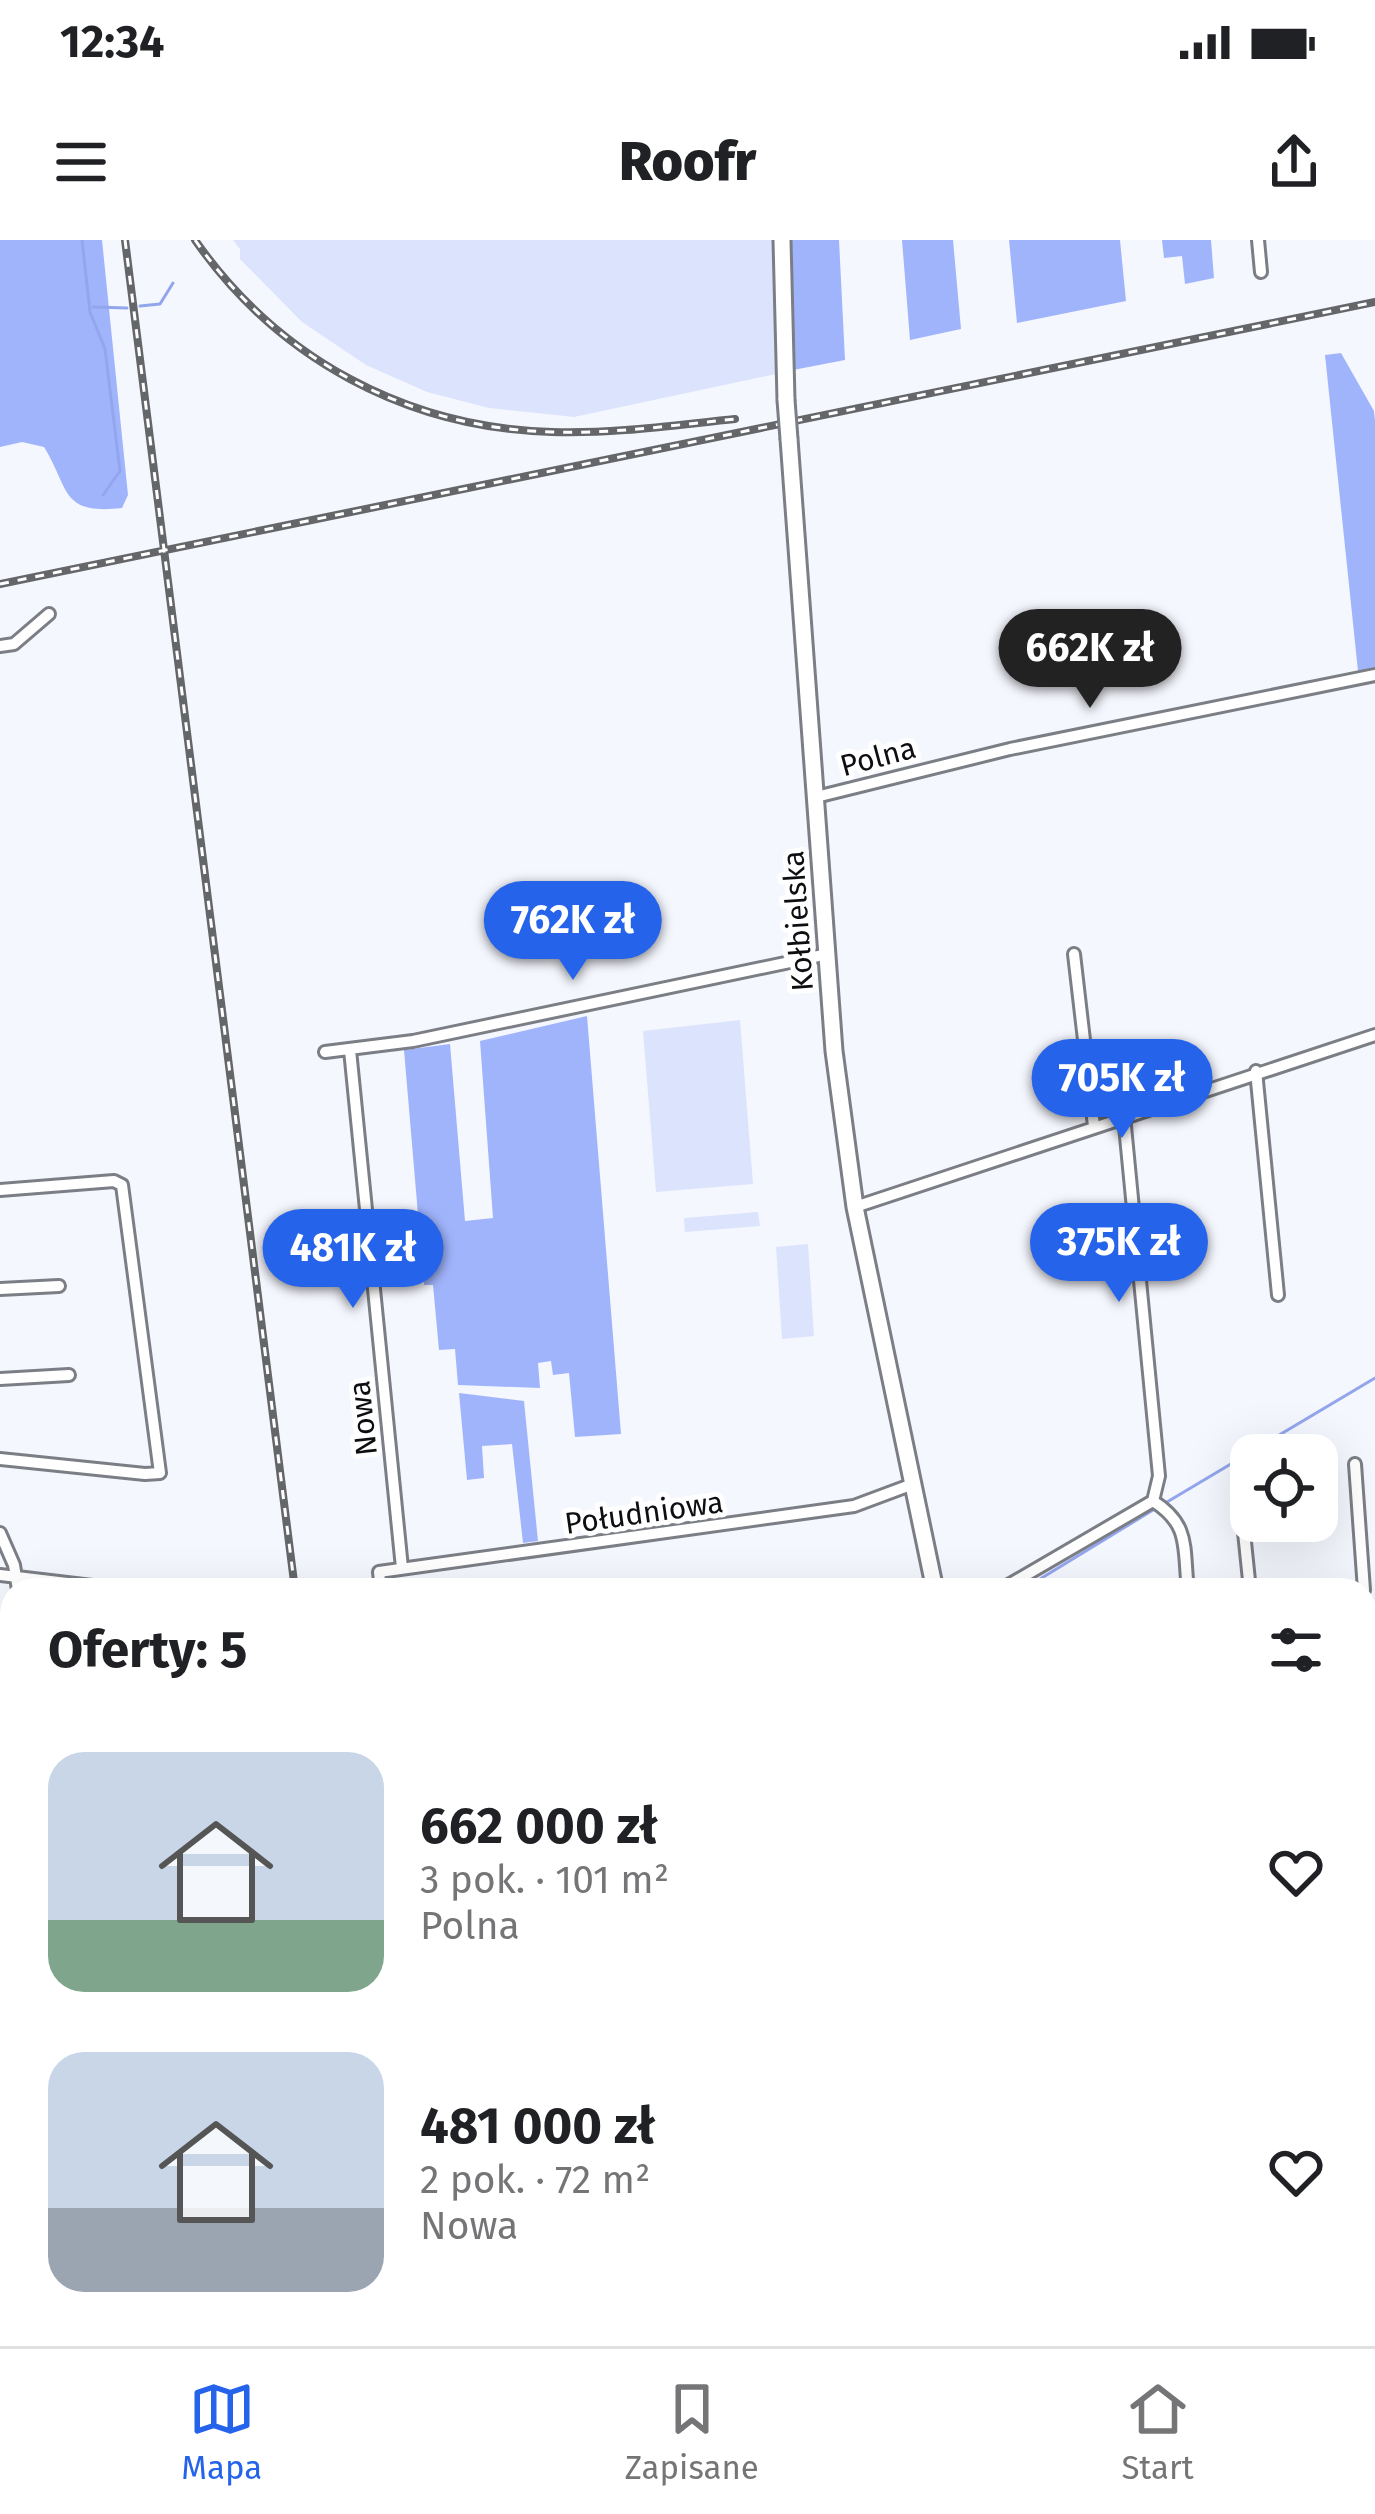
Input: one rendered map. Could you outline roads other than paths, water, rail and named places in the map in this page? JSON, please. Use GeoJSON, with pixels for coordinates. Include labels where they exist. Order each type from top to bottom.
{"type":"FeatureCollection","features":[{"type":"Feature","properties":{"kind":"street","name":"Kołbielska"},"geometry":{"type":"LineString","coordinates":[[782,240],[786,400],[837,1085],[855,1207],[933,1578]]}},
{"type":"Feature","properties":{"kind":"street"},"geometry":{"type":"LineString","coordinates":[[1258,240],[1261,272]]}},
{"type":"Feature","properties":{"kind":"street"},"geometry":{"type":"LineString","coordinates":[[0,646],[14,644],[49,614]]}},
{"type":"Feature","properties":{"kind":"street","name":"Polna"},"geometry":{"type":"LineString","coordinates":[[816,796],[1010,749],[1375,675]]}},
{"type":"Feature","properties":{"kind":"street"},"geometry":{"type":"LineString","coordinates":[[325,1052],[413,1041],[828,954]]}},
{"type":"Feature","properties":{"kind":"street"},"geometry":{"type":"LineString","coordinates":[[1073,954],[1094,1126]]}},
{"type":"Feature","properties":{"kind":"street"},"geometry":{"type":"LineString","coordinates":[[855,1207],[1375,1035]]}},
{"type":"Feature","properties":{"kind":"street","name":"Nowa"},"geometry":{"type":"LineString","coordinates":[[350,1049],[402,1568]]}},
{"type":"Feature","properties":{"kind":"street"},"geometry":{"type":"LineString","coordinates":[[1256,1071],[1278,1295]]}},
{"type":"Feature","properties":{"kind":"street"},"geometry":{"type":"LineString","coordinates":[[1124,1116],[1159,1476],[1157,1503]]}},
{"type":"Feature","properties":{"kind":"street"},"geometry":{"type":"LineString","coordinates":[[0,1190],[114,1181],[122,1186],[160,1473],[0,1459]]}},
{"type":"Feature","properties":{"kind":"street"},"geometry":{"type":"LineString","coordinates":[[0,1289],[59,1286]]}},
{"type":"Feature","properties":{"kind":"street"},"geometry":{"type":"LineString","coordinates":[[0,1379],[69,1376]]}},
{"type":"Feature","properties":{"kind":"street"},"geometry":{"type":"LineString","coordinates":[[1355,1464],[1363,1578]]}},
{"type":"Feature","properties":{"kind":"street","name":"Południowa"},"geometry":{"type":"LineString","coordinates":[[380,1578],[379,1572],[402,1568],[854,1506],[913,1484]]}},
{"type":"Feature","properties":{"kind":"street"},"geometry":{"type":"LineString","coordinates":[[1022,1578],[1157,1503]]}},
{"type":"Feature","properties":{"kind":"street"},"geometry":{"type":"LineString","coordinates":[[1157,1503],[1181,1526],[1187,1578]]}},
{"type":"Feature","properties":{"kind":"street"},"geometry":{"type":"LineString","coordinates":[[0,1532],[15,1578]]}},
{"type":"Feature","properties":{"kind":"street"},"geometry":{"type":"LineString","coordinates":[[1245,1542],[1249,1578]]}},
{"type":"Feature","properties":{"kind":"waterway"},"geometry":{"type":"LineString","coordinates":[[82,240],[90,312],[105,349],[120,471],[103,495]]}},
{"type":"Feature","properties":{"kind":"waterway"},"geometry":{"type":"LineString","coordinates":[[140,306],[160,304],[173,283]]}},
{"type":"Feature","properties":{"kind":"waterway"},"geometry":{"type":"LineString","coordinates":[[93,307],[127,308]]}},
{"type":"Feature","properties":{"kind":"waterway"},"geometry":{"type":"LineString","coordinates":[[1162,1505],[1375,1378]]}},
{"type":"Feature","properties":{"kind":"waterway"},"geometry":{"type":"LineString","coordinates":[[1042,1578],[1153,1510]]}},
{"type":"Feature","properties":{"kind":"railway"},"geometry":{"type":"LineString","coordinates":[[125,240],[293,1578]]}},
{"type":"Feature","properties":{"kind":"railway"},"geometry":{"type":"LineString","coordinates":[[195,240],[265,320],[306,352],[397,401],[447,417],[552,432],[735,419]]}},
{"type":"Feature","properties":{"kind":"railway"},"geometry":{"type":"LineString","coordinates":[[0,584],[1375,302]]}}]}
